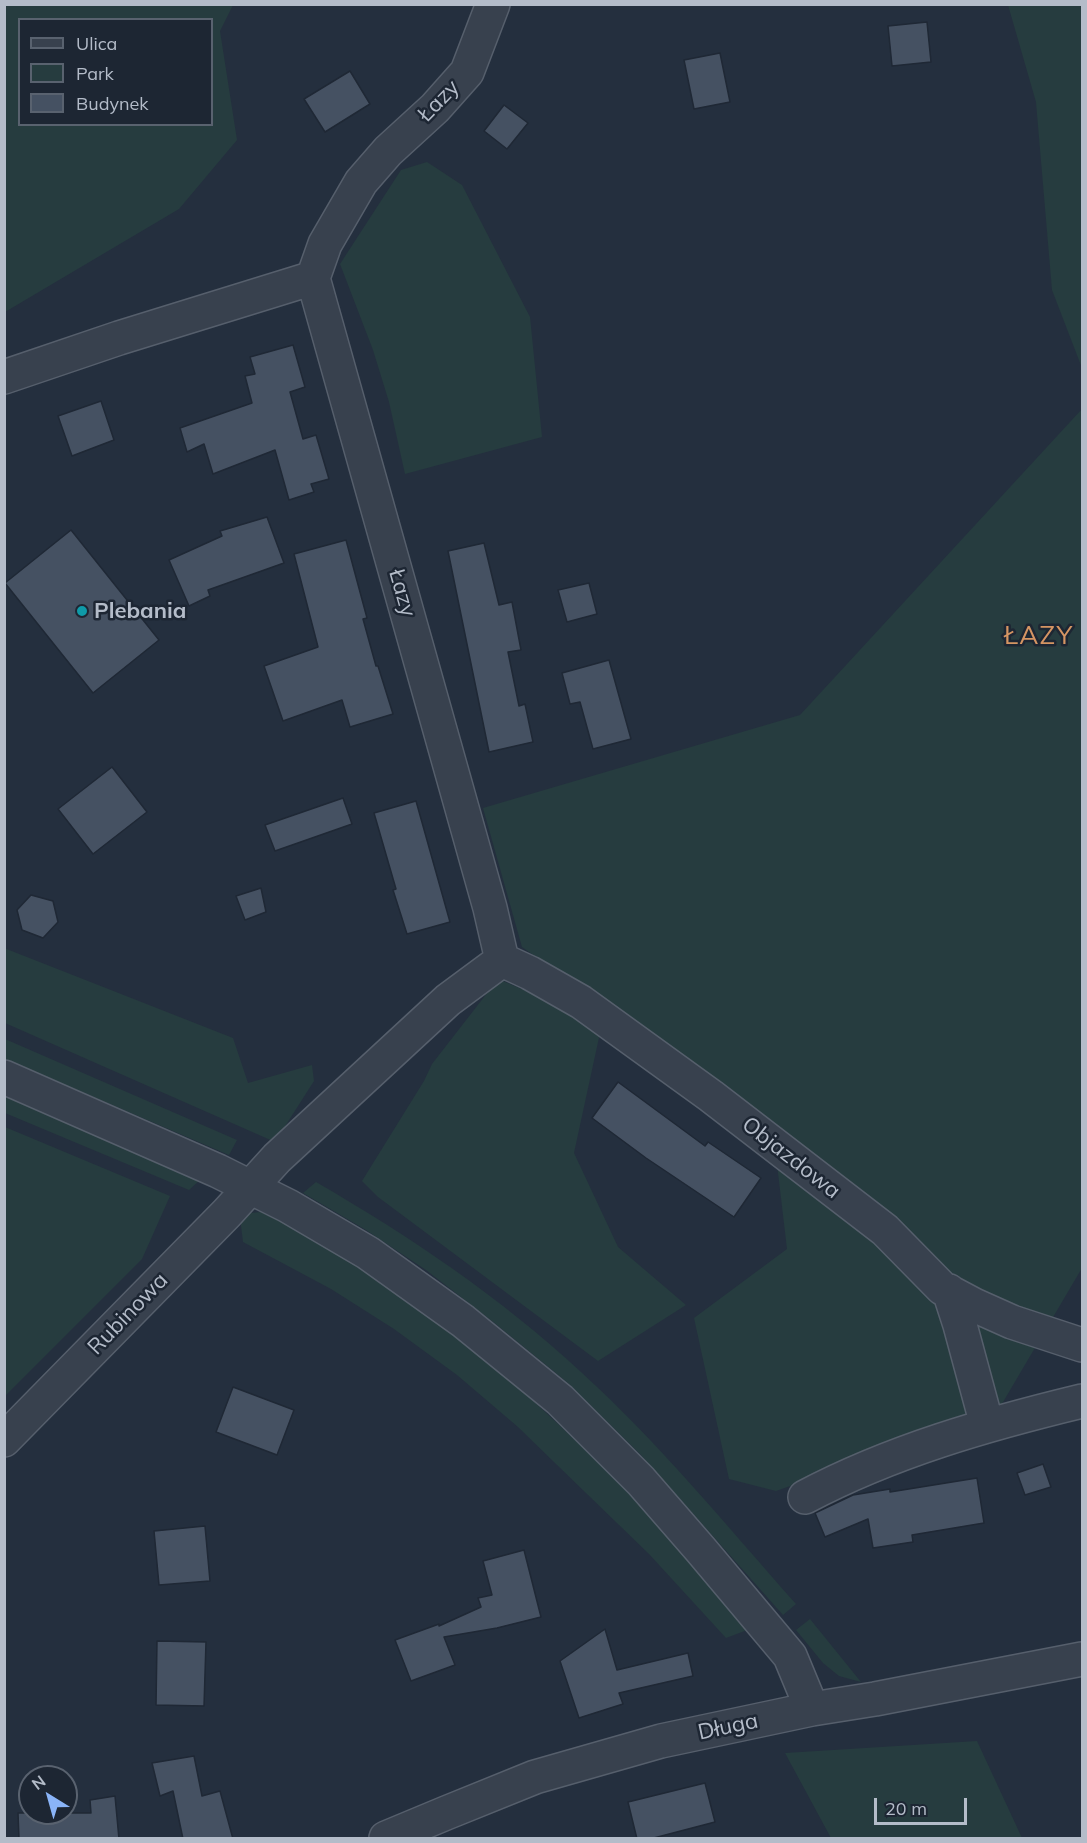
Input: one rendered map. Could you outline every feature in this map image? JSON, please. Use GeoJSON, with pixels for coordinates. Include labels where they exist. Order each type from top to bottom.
{"type":"FeatureCollection","features":[{"type":"Feature","properties":{"kind":"street","name":"Łazy"},"geometry":{"type":"LineString","coordinates":[[493,4],[467,72],[435,108],[388,152],[361,182],[325,244],[313,278],[490,908],[502,960]]}},
{"type":"Feature","properties":{"kind":"street"},"geometry":{"type":"LineString","coordinates":[[4,377],[119,338],[313,278]]}},
{"type":"Feature","properties":{"kind":"street","name":"Rubinowa"},"geometry":{"type":"LineString","coordinates":[[4,1440],[277,1158],[448,1000],[502,960]]}},
{"type":"Feature","properties":{"kind":"street","name":"Objazdowa"},"geometry":{"type":"LineString","coordinates":[[502,960],[581,1002],[711,1096],[885,1230],[942,1288],[1012,1322],[1083,1345]]}},
{"type":"Feature","properties":{"kind":"street"},"geometry":{"type":"LineString","coordinates":[[4,1077],[251,1187],[288,1206],[368,1252],[463,1321],[560,1400],[641,1481],[790,1656],[812,1709]]}},
{"type":"Feature","properties":{"kind":"street"},"geometry":{"type":"LineString","coordinates":[[949,1291],[977,1383],[987,1425]]}},
{"type":"Feature","properties":{"kind":"street"},"geometry":{"type":"LineString","coordinates":[[805,1497],[864,1468],[987,1425],[1083,1401]]}},
{"type":"Feature","properties":{"kind":"street","name":"Długa"},"geometry":{"type":"LineString","coordinates":[[386,1839],[535,1778],[662,1742],[812,1709],[1083,1659]]}},
{"type":"Feature","properties":{"kind":"green space"},"geometry":{"type":"Polygon","coordinates":[[[4,5],[233,5],[220,31],[237,140],[179,209],[5,312],[4,5]]]}},
{"type":"Feature","properties":{"kind":"green space"},"geometry":{"type":"Polygon","coordinates":[[[1008,5],[1082,5],[1082,368],[1052,290],[1036,102],[1008,5]]]}},
{"type":"Feature","properties":{"kind":"green space"},"geometry":{"type":"Polygon","coordinates":[[[427,162],[462,185],[530,317],[542,437],[405,474],[389,402],[373,350],[340,264],[401,170],[427,162]]]}},
{"type":"Feature","properties":{"kind":"green space"},"geometry":{"type":"Polygon","coordinates":[[[1082,409],[1082,1268],[996,1414],[776,1491],[729,1479],[694,1318],[787,1249],[772,1122],[522,947],[483,808],[800,715],[1082,409]]]}},
{"type":"Feature","properties":{"kind":"green space"},"geometry":{"type":"Polygon","coordinates":[[[4,948],[233,1038],[248,1083],[312,1065],[314,1081],[275,1142],[5,1023],[4,948]]]}},
{"type":"Feature","properties":{"kind":"green space"},"geometry":{"type":"Polygon","coordinates":[[[498,979],[541,997],[600,1033],[574,1153],[618,1247],[686,1305],[598,1361],[378,1197],[362,1181],[424,1081],[432,1064],[498,979]]]}},
{"type":"Feature","properties":{"kind":"green space"},"geometry":{"type":"Polygon","coordinates":[[[5,1039],[237,1140],[229,1155],[5,1059],[5,1039]]]}},
{"type":"Feature","properties":{"kind":"green space"},"geometry":{"type":"Polygon","coordinates":[[[4,1095],[200,1180],[189,1190],[5,1113],[4,1095]]]}},
{"type":"Feature","properties":{"kind":"green space"},"geometry":{"type":"Polygon","coordinates":[[[5,1127],[170,1196],[142,1259],[5,1396],[5,1127]]]}},
{"type":"Feature","properties":{"kind":"green space"},"geometry":{"type":"Polygon","coordinates":[[[316,1182],[386,1224],[487,1293],[581,1372],[665,1456],[796,1604],[783,1615],[640,1454],[568,1383],[426,1270],[366,1230],[303,1193],[316,1182]]]}},
{"type":"Feature","properties":{"kind":"green space"},"geometry":{"type":"Polygon","coordinates":[[[261,1212],[311,1237],[359,1266],[450,1330],[493,1366],[622,1486],[750,1629],[726,1638],[649,1554],[518,1427],[457,1375],[394,1329],[331,1289],[243,1242],[240,1218],[250,1213],[261,1212]]]}},
{"type":"Feature","properties":{"kind":"green space"},"geometry":{"type":"Polygon","coordinates":[[[810,1619],[861,1682],[839,1676],[823,1663],[796,1630],[810,1619]]]}},
{"type":"Feature","properties":{"kind":"green space"},"geometry":{"type":"Polygon","coordinates":[[[977,1741],[1022,1838],[831,1838],[785,1753],[977,1741]]]}},
{"type":"Feature","properties":{"kind":"building"},"geometry":{"type":"Polygon","coordinates":[[[927,22],[931,62],[892,66],[888,26],[927,22]]]}},
{"type":"Feature","properties":{"kind":"building"},"geometry":{"type":"Polygon","coordinates":[[[720,53],[730,102],[694,109],[684,60],[720,53]]]}},
{"type":"Feature","properties":{"kind":"building"},"geometry":{"type":"Polygon","coordinates":[[[350,71],[370,104],[325,132],[304,99],[350,71]]]}},
{"type":"Feature","properties":{"kind":"building"},"geometry":{"type":"Polygon","coordinates":[[[504,105],[528,123],[507,149],[484,131],[504,105]]]}},
{"type":"Feature","properties":{"kind":"building"},"geometry":{"type":"Polygon","coordinates":[[[293,345],[305,387],[290,392],[303,439],[316,435],[329,479],[311,484],[314,492],[289,500],[275,450],[213,474],[204,444],[187,452],[180,428],[252,403],[245,376],[255,374],[250,357],[293,345]]]}},
{"type":"Feature","properties":{"kind":"building"},"geometry":{"type":"Polygon","coordinates":[[[101,401],[114,440],[72,456],[58,416],[101,401]]]}},
{"type":"Feature","properties":{"kind":"building"},"geometry":{"type":"Polygon","coordinates":[[[267,517],[284,563],[208,590],[210,596],[189,606],[169,560],[222,536],[220,531],[267,517]]]}},
{"type":"Feature","properties":{"kind":"building","name":"Plebania"},"geometry":{"type":"Polygon","coordinates":[[[71,530],[159,640],[93,693],[5,583],[71,530]]]}},
{"type":"Feature","properties":{"kind":"building"},"geometry":{"type":"Polygon","coordinates":[[[346,540],[367,618],[363,619],[393,714],[350,727],[342,700],[283,721],[264,666],[318,647],[294,554],[346,540]]]}},
{"type":"Feature","properties":{"kind":"building"},"geometry":{"type":"Polygon","coordinates":[[[484,543],[499,605],[512,602],[521,650],[508,652],[519,706],[525,704],[533,742],[489,752],[448,551],[484,543]]]}},
{"type":"Feature","properties":{"kind":"building"},"geometry":{"type":"Polygon","coordinates":[[[589,583],[597,614],[567,622],[558,590],[589,583]]]}},
{"type":"Feature","properties":{"kind":"building"},"geometry":{"type":"Polygon","coordinates":[[[609,660],[631,739],[593,749],[580,702],[570,704],[562,673],[609,660]]]}},
{"type":"Feature","properties":{"kind":"building"},"geometry":{"type":"Polygon","coordinates":[[[112,767],[147,812],[93,854],[58,809],[112,767]]]}},
{"type":"Feature","properties":{"kind":"building"},"geometry":{"type":"Polygon","coordinates":[[[343,798],[352,824],[275,851],[265,825],[343,798]]]}},
{"type":"Feature","properties":{"kind":"building"},"geometry":{"type":"Polygon","coordinates":[[[416,801],[450,922],[407,934],[393,890],[396,889],[374,813],[416,801]]]}},
{"type":"Feature","properties":{"kind":"building"},"geometry":{"type":"Polygon","coordinates":[[[261,888],[266,912],[245,920],[236,896],[261,888]]]}},
{"type":"Feature","properties":{"kind":"building"},"geometry":{"type":"Polygon","coordinates":[[[31,895],[53,901],[58,922],[43,938],[22,930],[17,910],[31,895]]]}},
{"type":"Feature","properties":{"kind":"building"},"geometry":{"type":"Polygon","coordinates":[[[618,1082],[705,1146],[708,1142],[761,1178],[734,1217],[646,1158],[592,1118],[618,1082]]]}},
{"type":"Feature","properties":{"kind":"building"},"geometry":{"type":"Polygon","coordinates":[[[233,1387],[294,1410],[277,1455],[216,1432],[233,1387]]]}},
{"type":"Feature","properties":{"kind":"building"},"geometry":{"type":"Polygon","coordinates":[[[1043,1464],[1051,1487],[1025,1495],[1017,1473],[1043,1464]]]}},
{"type":"Feature","properties":{"kind":"building"},"geometry":{"type":"Polygon","coordinates":[[[977,1478],[984,1523],[912,1535],[913,1542],[873,1548],[868,1519],[825,1537],[815,1513],[853,1495],[890,1489],[890,1492],[977,1478]]]}},
{"type":"Feature","properties":{"kind":"building"},"geometry":{"type":"Polygon","coordinates":[[[205,1526],[210,1581],[159,1585],[154,1531],[205,1526]]]}},
{"type":"Feature","properties":{"kind":"building"},"geometry":{"type":"Polygon","coordinates":[[[524,1550],[541,1617],[497,1628],[444,1637],[455,1665],[411,1681],[395,1640],[439,1624],[439,1626],[481,1607],[478,1598],[492,1595],[483,1561],[524,1550]]]}},
{"type":"Feature","properties":{"kind":"building"},"geometry":{"type":"Polygon","coordinates":[[[605,1629],[617,1670],[688,1653],[693,1676],[619,1693],[623,1704],[579,1718],[560,1661],[605,1629]]]}},
{"type":"Feature","properties":{"kind":"building"},"geometry":{"type":"Polygon","coordinates":[[[157,1641],[206,1642],[204,1706],[156,1705],[157,1641]]]}},
{"type":"Feature","properties":{"kind":"building"},"geometry":{"type":"Polygon","coordinates":[[[194,1756],[202,1796],[220,1791],[233,1839],[183,1839],[173,1791],[160,1796],[152,1763],[194,1756]]]}},
{"type":"Feature","properties":{"kind":"building"},"geometry":{"type":"Polygon","coordinates":[[[705,1783],[715,1822],[650,1839],[637,1839],[628,1802],[705,1783]]]}},
{"type":"Feature","properties":{"kind":"building"},"geometry":{"type":"Polygon","coordinates":[[[115,1796],[119,1839],[19,1839],[18,1825],[78,1825],[78,1813],[91,1813],[90,1800],[115,1796]]]}},
{"type":"Feature","properties":{"kind":"place","name":"Plebania"},"geometry":{"type":"Point","coordinates":[82,611]}},
{"type":"Feature","properties":{"kind":"district","name":"ŁAZY"},"geometry":{"type":"Point","coordinates":[1039,636]}}]}
